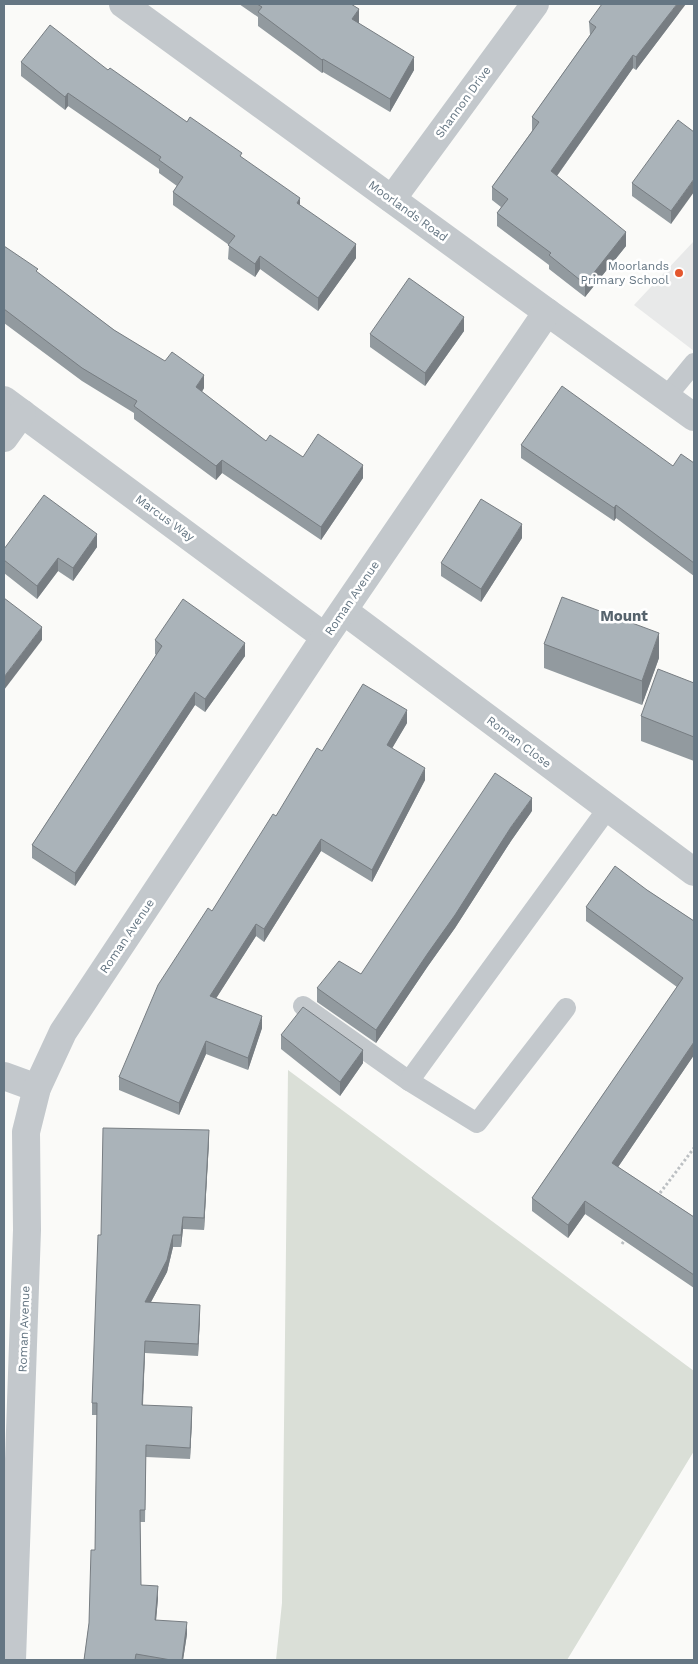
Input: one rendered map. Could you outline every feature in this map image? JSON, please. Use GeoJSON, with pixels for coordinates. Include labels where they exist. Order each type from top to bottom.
{"type":"FeatureCollection","features":[{"type":"Feature","properties":{"kind":"street","name":"Moorlands Road"},"geometry":{"type":"LineString","coordinates":[[123,4],[694,417]]}},
{"type":"Feature","properties":{"kind":"street","name":"Shannon Drive"},"geometry":{"type":"LineString","coordinates":[[392,199],[535,4]]}},
{"type":"Feature","properties":{"kind":"street","name":"Roman Avenue"},"geometry":{"type":"LineString","coordinates":[[12,1660],[28,1230],[26,1132],[37,1088],[64,1032],[325,637],[547,312]]}},
{"type":"Feature","properties":{"kind":"street"},"geometry":{"type":"LineString","coordinates":[[4,438],[13,406]]}},
{"type":"Feature","properties":{"kind":"street","name":"Marcus Way"},"geometry":{"type":"LineString","coordinates":[[13,406],[325,637]]}},
{"type":"Feature","properties":{"kind":"street","name":"Roman Close"},"geometry":{"type":"LineString","coordinates":[[344,611],[694,872]]}},
{"type":"Feature","properties":{"kind":"street"},"geometry":{"type":"LineString","coordinates":[[4,1076],[37,1088]]}},
{"type":"Feature","properties":{"kind":"lane"},"geometry":{"type":"LineString","coordinates":[[667,396],[694,363]]}},
{"type":"Feature","properties":{"kind":"lane"},"geometry":{"type":"LineString","coordinates":[[409,1081],[608,808]]}},
{"type":"Feature","properties":{"kind":"lane"},"geometry":{"type":"LineString","coordinates":[[303,1006],[409,1081],[477,1123],[566,1008]]}},
{"type":"Feature","properties":{"kind":"path"},"geometry":{"type":"LineString","coordinates":[[655,1200],[694,1148]]}},
{"type":"Feature","properties":{"kind":"path"},"geometry":{"type":"LineString","coordinates":[[622,1244],[628,1237]]}},
{"type":"Feature","properties":{"kind":"shaded area","name":"Moorlands Primary School"},"geometry":{"type":"Polygon","coordinates":[[[694,241],[694,351],[634,305],[694,241]]]}},
{"type":"Feature","properties":{"kind":"shaded area"},"geometry":{"type":"Polygon","coordinates":[[[288,1070],[694,1371],[694,1451],[567,1660],[276,1660],[282,1603],[288,1070]]]}},
{"type":"Feature","properties":{"kind":"building"},"geometry":{"type":"Polygon","coordinates":[[[257,4],[351,4],[359,9],[352,19],[414,57],[390,99],[322,60],[258,12],[262,7],[257,4]]]}},
{"type":"Feature","properties":{"kind":"building"},"geometry":{"type":"Polygon","coordinates":[[[602,4],[677,4],[636,57],[633,55],[551,171],[626,232],[585,284],[549,255],[551,253],[497,213],[508,199],[492,187],[539,122],[532,117],[596,27],[589,22],[602,4]]]}},
{"type":"Feature","properties":{"kind":"building"},"geometry":{"type":"Polygon","coordinates":[[[50,25],[108,70],[110,68],[187,122],[190,117],[242,153],[240,156],[300,198],[297,203],[356,244],[318,298],[260,256],[255,264],[228,245],[235,236],[173,192],[183,177],[159,160],[161,157],[68,93],[65,97],[21,62],[50,25]]]}},
{"type":"Feature","properties":{"kind":"building"},"geometry":{"type":"Polygon","coordinates":[[[678,120],[694,132],[694,179],[671,211],[632,183],[678,120]]]}},
{"type":"Feature","properties":{"kind":"building"},"geometry":{"type":"Polygon","coordinates":[[[4,246],[38,269],[36,271],[114,330],[165,361],[172,352],[204,375],[196,387],[266,441],[270,435],[303,457],[318,434],[363,465],[321,527],[222,460],[216,466],[134,406],[137,401],[82,368],[4,309],[4,246]]]}},
{"type":"Feature","properties":{"kind":"building"},"geometry":{"type":"Polygon","coordinates":[[[409,278],[464,317],[425,373],[370,334],[409,278]]]}},
{"type":"Feature","properties":{"kind":"building"},"geometry":{"type":"Polygon","coordinates":[[[562,386],[673,466],[681,454],[694,463],[694,563],[616,505],[614,508],[521,445],[562,386]]]}},
{"type":"Feature","properties":{"kind":"building"},"geometry":{"type":"Polygon","coordinates":[[[44,495],[97,534],[73,568],[58,558],[37,586],[4,560],[4,549],[44,495]]]}},
{"type":"Feature","properties":{"kind":"building"},"geometry":{"type":"Polygon","coordinates":[[[481,499],[522,524],[481,589],[441,563],[481,499]]]}},
{"type":"Feature","properties":{"kind":"building"},"geometry":{"type":"Polygon","coordinates":[[[562,597],[659,633],[642,681],[544,644],[562,597]]]}},
{"type":"Feature","properties":{"kind":"building"},"geometry":{"type":"Polygon","coordinates":[[[4,598],[42,627],[4,677],[4,598]]]}},
{"type":"Feature","properties":{"kind":"building"},"geometry":{"type":"Polygon","coordinates":[[[183,599],[245,643],[205,699],[195,692],[75,873],[32,845],[162,646],[155,640],[183,599]]]}},
{"type":"Feature","properties":{"kind":"building"},"geometry":{"type":"Polygon","coordinates":[[[658,669],[694,683],[694,737],[641,716],[658,669]]]}},
{"type":"Feature","properties":{"kind":"building"},"geometry":{"type":"Polygon","coordinates":[[[363,684],[407,710],[387,745],[425,768],[372,870],[321,839],[264,929],[256,924],[210,996],[262,1016],[248,1058],[206,1041],[179,1103],[119,1077],[158,985],[208,908],[212,911],[273,814],[276,816],[317,748],[322,751],[363,684]]]}},
{"type":"Feature","properties":{"kind":"building"},"geometry":{"type":"Polygon","coordinates":[[[495,773],[532,798],[376,1030],[317,988],[339,961],[361,974],[495,773]]]}},
{"type":"Feature","properties":{"kind":"building"},"geometry":{"type":"Polygon","coordinates":[[[615,866],[694,921],[694,1042],[612,1163],[694,1217],[694,1275],[585,1201],[568,1225],[532,1198],[683,978],[586,907],[615,866]]]}},
{"type":"Feature","properties":{"kind":"building"},"geometry":{"type":"Polygon","coordinates":[[[303,1007],[363,1050],[340,1082],[281,1035],[303,1007]]]}},
{"type":"Feature","properties":{"kind":"building"},"geometry":{"type":"Polygon","coordinates":[[[103,1128],[209,1130],[204,1218],[183,1217],[181,1235],[173,1235],[167,1260],[145,1302],[200,1305],[198,1344],[145,1341],[142,1405],[192,1407],[190,1448],[146,1445],[145,1510],[140,1510],[141,1585],[158,1586],[155,1620],[187,1622],[182,1660],[136,1654],[135,1660],[84,1660],[89,1623],[91,1550],[95,1550],[97,1403],[92,1403],[98,1235],[101,1235],[103,1128]]]}},
{"type":"Feature","properties":{"kind":"place","name":"Moorlands Primary School"},"geometry":{"type":"Point","coordinates":[679,273]}},
{"type":"Feature","properties":{"kind":"district","name":"Mount"},"geometry":{"type":"Point","coordinates":[624,616]}}]}
